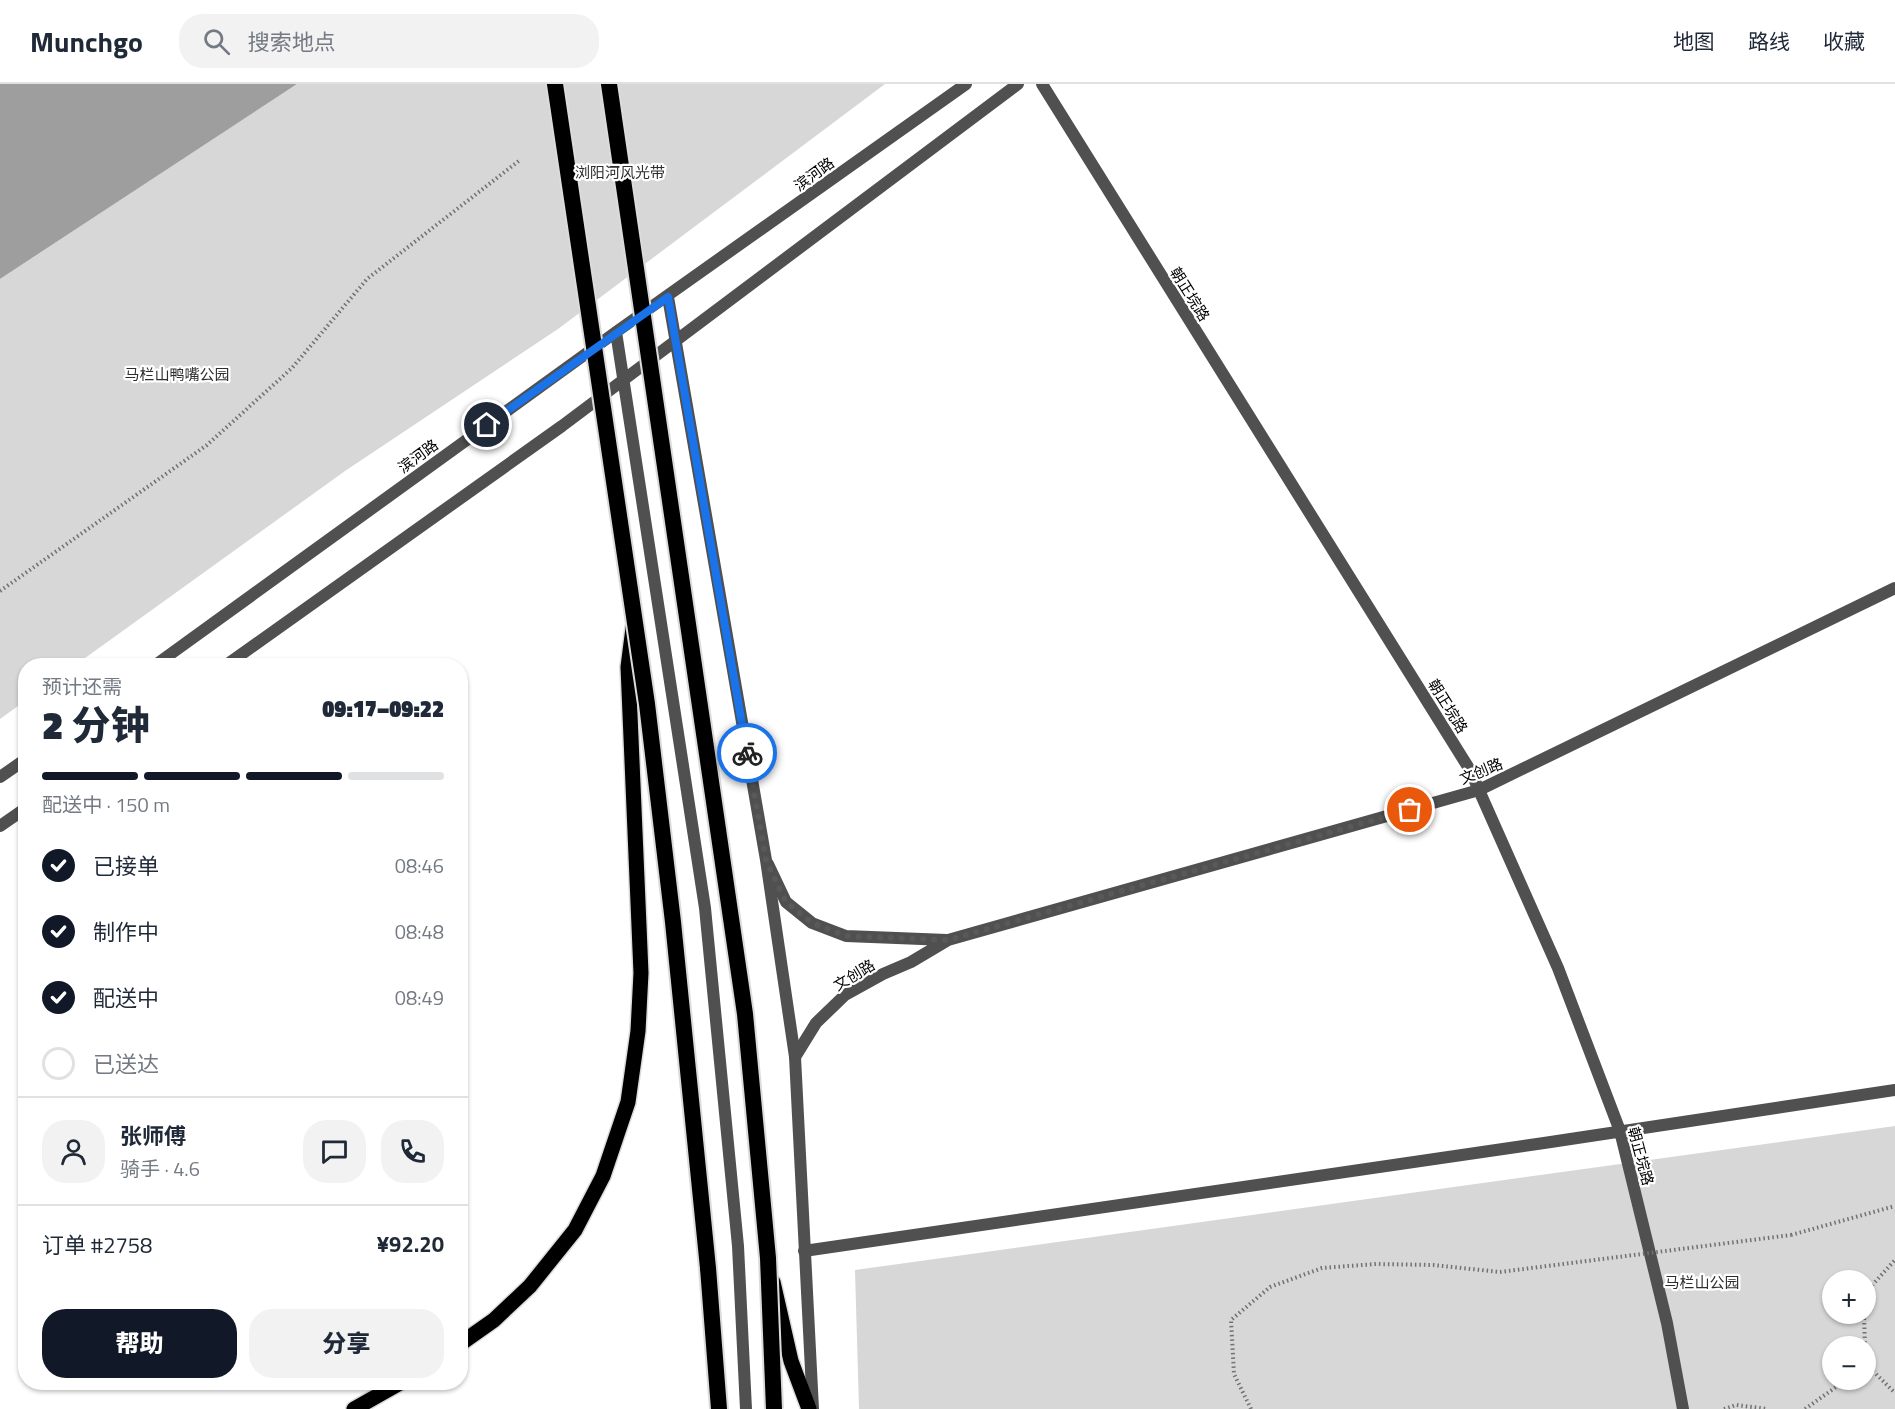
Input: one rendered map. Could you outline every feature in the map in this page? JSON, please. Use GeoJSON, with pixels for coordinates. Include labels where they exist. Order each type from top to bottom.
{"type":"FeatureCollection","features":[{"type":"Feature","properties":{"kind":"highway"},"geometry":{"type":"LineString","coordinates":[[555,84],[647,704],[673,922],[708,1268],[719,1409]]}},
{"type":"Feature","properties":{"kind":"highway"},"geometry":{"type":"LineString","coordinates":[[609,84],[745,1014],[768,1258],[774,1409]]}},
{"type":"Feature","properties":{"kind":"main road"},"geometry":{"type":"LineString","coordinates":[[468,1338],[494,1320],[530,1286],[575,1230],[603,1176],[628,1102],[638,1031],[641,973],[628,668],[634,615]]}},
{"type":"Feature","properties":{"kind":"main road"},"geometry":{"type":"LineString","coordinates":[[768,1258],[791,1361],[811,1409]]}},
{"type":"Feature","properties":{"kind":"main road"},"geometry":{"type":"LineString","coordinates":[[354,1409],[388,1390]]}},
{"type":"Feature","properties":{"kind":"street","name":"滨河路"},"geometry":{"type":"LineString","coordinates":[[164,658],[616,332],[966,84]]}},
{"type":"Feature","properties":{"kind":"street"},"geometry":{"type":"LineString","coordinates":[[236,658],[562,426],[1018,84]]}},
{"type":"Feature","properties":{"kind":"street","name":"朝正垸路"},"geometry":{"type":"LineString","coordinates":[[1042,84],[1470,770],[1558,968],[1620,1131],[1667,1323],[1683,1409]]}},
{"type":"Feature","properties":{"kind":"street"},"geometry":{"type":"LineString","coordinates":[[668,297],[766,860],[795,1057],[811,1409]]}},
{"type":"Feature","properties":{"kind":"street"},"geometry":{"type":"LineString","coordinates":[[616,332],[625,378],[705,908],[738,1246],[746,1409]]}},
{"type":"Feature","properties":{"kind":"street","name":"文创路"},"geometry":{"type":"LineString","coordinates":[[795,1057],[816,1023],[845,995],[911,962],[948,940],[1479,790],[1895,588]]}},
{"type":"Feature","properties":{"kind":"street"},"geometry":{"type":"LineString","coordinates":[[0,777],[18,765]]}},
{"type":"Feature","properties":{"kind":"street"},"geometry":{"type":"LineString","coordinates":[[0,826],[18,814]]}},
{"type":"Feature","properties":{"kind":"street","name":"文创路"},"geometry":{"type":"LineString","coordinates":[[766,860],[786,902],[812,923],[846,936],[948,940]]}},
{"type":"Feature","properties":{"kind":"street"},"geometry":{"type":"LineString","coordinates":[[804,1251],[1895,1090]]}},
{"type":"Feature","properties":{"kind":"path"},"geometry":{"type":"LineString","coordinates":[[0,591],[207,445],[292,368],[367,279],[520,160]]}},
{"type":"Feature","properties":{"kind":"path"},"geometry":{"type":"LineString","coordinates":[[1251,1409],[1234,1374],[1231,1320],[1270,1287],[1322,1268],[1376,1264],[1433,1265],[1500,1272],[1791,1235],[1895,1206]]}},
{"type":"Feature","properties":{"kind":"path"},"geometry":{"type":"LineString","coordinates":[[1876,1281],[1895,1260]]}},
{"type":"Feature","properties":{"kind":"path"},"geometry":{"type":"LineString","coordinates":[[1876,1375],[1895,1393]]}},
{"type":"Feature","properties":{"kind":"path"},"geometry":{"type":"LineString","coordinates":[[1805,1409],[1832,1390]]}},
{"type":"Feature","properties":{"kind":"path"},"geometry":{"type":"LineString","coordinates":[[1724,1409],[1736,1405],[1768,1409]]}},
{"type":"Feature","properties":{"kind":"green space","name":"马栏山鸭嘴公园"},"geometry":{"type":"Polygon","coordinates":[[[297,84],[885,84],[558,329],[345,471],[85,658],[18,658],[18,706],[0,719],[0,279],[297,84]]]}},
{"type":"Feature","properties":{"kind":"green space","name":"马栏山公园"},"geometry":{"type":"Polygon","coordinates":[[[1895,1126],[1895,1409],[859,1409],[855,1270],[1895,1126]]]}},
{"type":"Feature","properties":{"kind":"shaded area"},"geometry":{"type":"Polygon","coordinates":[[[0,84],[297,84],[0,279],[0,84]]]}},
{"type":"Feature","properties":{"kind":"way so far"},"geometry":{"type":"LineString","coordinates":[[747,753],[766,860],[786,902],[812,923],[846,936],[948,940],[1410,810]]}},
{"type":"Feature","properties":{"kind":"route"},"geometry":{"type":"LineString","coordinates":[[487,425],[668,297],[747,753]]}},
{"type":"Feature","properties":{"kind":"park label","name":"浏阳河风光带"},"geometry":{"type":"Point","coordinates":[620,172]}}]}
